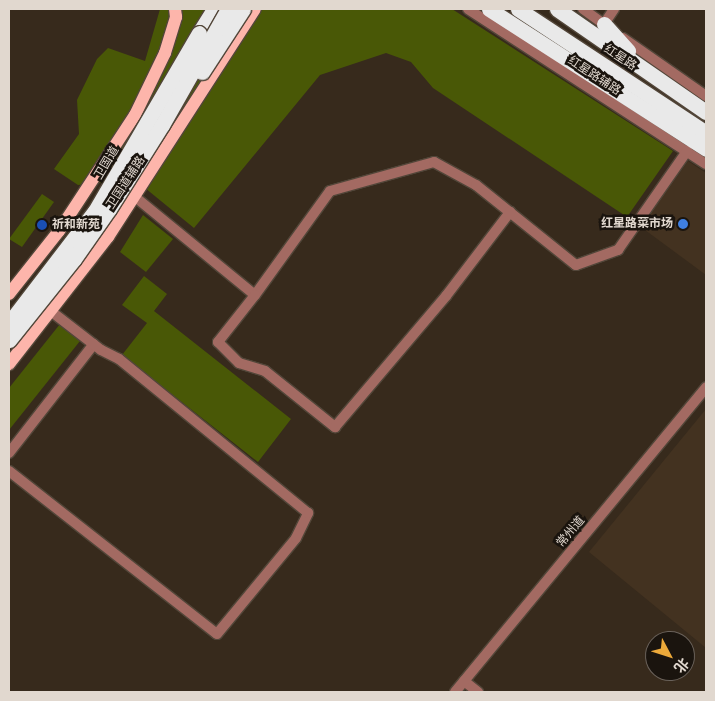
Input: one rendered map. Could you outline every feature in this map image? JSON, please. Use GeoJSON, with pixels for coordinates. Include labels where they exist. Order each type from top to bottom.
{"type":"FeatureCollection","features":[{"type":"Feature","properties":{"kind":"highway","name":"卫国道"},"geometry":{"type":"LineString","coordinates":[[9,323],[73,242],[111,186],[214,9]]}},
{"type":"Feature","properties":{"kind":"highway"},"geometry":{"type":"LineString","coordinates":[[9,340],[88,240],[162,125],[228,9]]}},
{"type":"Feature","properties":{"kind":"highway"},"geometry":{"type":"LineString","coordinates":[[162,125],[184,99],[243,9]]}},
{"type":"Feature","properties":{"kind":"highway"},"geometry":{"type":"LineString","coordinates":[[489,9],[706,149]]}},
{"type":"Feature","properties":{"kind":"highway","name":"红星路"},"geometry":{"type":"LineString","coordinates":[[518,9],[706,132]]}},
{"type":"Feature","properties":{"kind":"highway","name":"红星路"},"geometry":{"type":"LineString","coordinates":[[557,9],[600,30],[645,71],[706,112]]}},
{"type":"Feature","properties":{"kind":"main road","name":"卫国道辅路"},"geometry":{"type":"LineString","coordinates":[[9,364],[52,312],[113,229],[255,9]]}},
{"type":"Feature","properties":{"kind":"main road"},"geometry":{"type":"LineString","coordinates":[[9,294],[77,205],[139,108],[165,53],[176,12]]}},
{"type":"Feature","properties":{"kind":"main road"},"geometry":{"type":"LineString","coordinates":[[165,53],[216,72]]}},
{"type":"Feature","properties":{"kind":"main road"},"geometry":{"type":"LineString","coordinates":[[77,205],[113,229]]}},
{"type":"Feature","properties":{"kind":"street","name":"红星路辅路"},"geometry":{"type":"LineString","coordinates":[[468,9],[706,164]]}},
{"type":"Feature","properties":{"kind":"street"},"geometry":{"type":"LineString","coordinates":[[583,9],[600,30],[706,96]]}},
{"type":"Feature","properties":{"kind":"street"},"geometry":{"type":"LineString","coordinates":[[600,30],[614,9]]}},
{"type":"Feature","properties":{"kind":"street"},"geometry":{"type":"LineString","coordinates":[[510,212],[446,296],[334,427],[265,371],[239,363],[218,342],[255,295],[330,190],[434,162],[476,185],[576,264],[618,250],[687,151]]}},
{"type":"Feature","properties":{"kind":"street"},"geometry":{"type":"LineString","coordinates":[[134,196],[255,295]]}},
{"type":"Feature","properties":{"kind":"street"},"geometry":{"type":"LineString","coordinates":[[9,471],[216,634],[296,538],[308,513],[119,359],[94,344],[52,312]]}},
{"type":"Feature","properties":{"kind":"street"},"geometry":{"type":"LineString","coordinates":[[9,453],[94,344]]}},
{"type":"Feature","properties":{"kind":"street","name":"常州道"},"geometry":{"type":"LineString","coordinates":[[463,687],[706,388]]}},
{"type":"Feature","properties":{"kind":"street","name":"常州道"},"geometry":{"type":"LineString","coordinates":[[463,687],[706,393]]}},
{"type":"Feature","properties":{"kind":"street"},"geometry":{"type":"LineString","coordinates":[[463,687],[478,692]]}},
{"type":"Feature","properties":{"kind":"shaded area","name":"红星路菜市场"},"geometry":{"type":"Polygon","coordinates":[[[688,161],[706,173],[706,275],[641,227],[688,161]]]}},
{"type":"Feature","properties":{"kind":"shaded area"},"geometry":{"type":"Polygon","coordinates":[[[706,409],[706,648],[695,639],[695,631],[685,631],[589,552],[706,409]]]}},
{"type":"Feature","properties":{"kind":"green space"},"geometry":{"type":"Polygon","coordinates":[[[160,9],[452,9],[673,151],[627,217],[433,88],[411,62],[386,53],[320,75],[194,228],[134,179],[78,185],[54,169],[79,134],[77,100],[97,59],[108,48],[145,61],[160,9]]]}},
{"type":"Feature","properties":{"kind":"green space"},"geometry":{"type":"Polygon","coordinates":[[[42,194],[54,202],[22,247],[9,239],[42,194]]]}},
{"type":"Feature","properties":{"kind":"green space"},"geometry":{"type":"Polygon","coordinates":[[[143,215],[173,239],[146,272],[120,252],[143,215]]]}},
{"type":"Feature","properties":{"kind":"green space"},"geometry":{"type":"Polygon","coordinates":[[[144,276],[167,294],[154,311],[291,419],[258,462],[122,355],[147,323],[122,305],[144,276]]]}},
{"type":"Feature","properties":{"kind":"green space"},"geometry":{"type":"Polygon","coordinates":[[[60,324],[80,341],[9,430],[9,388],[60,324]]]}},
{"type":"Feature","properties":{"kind":"place","name":"红星路菜市场"},"geometry":{"type":"Point","coordinates":[683,224]}},
{"type":"Feature","properties":{"kind":"place","name":"祈和新苑"},"geometry":{"type":"Point","coordinates":[42,225]}}]}
